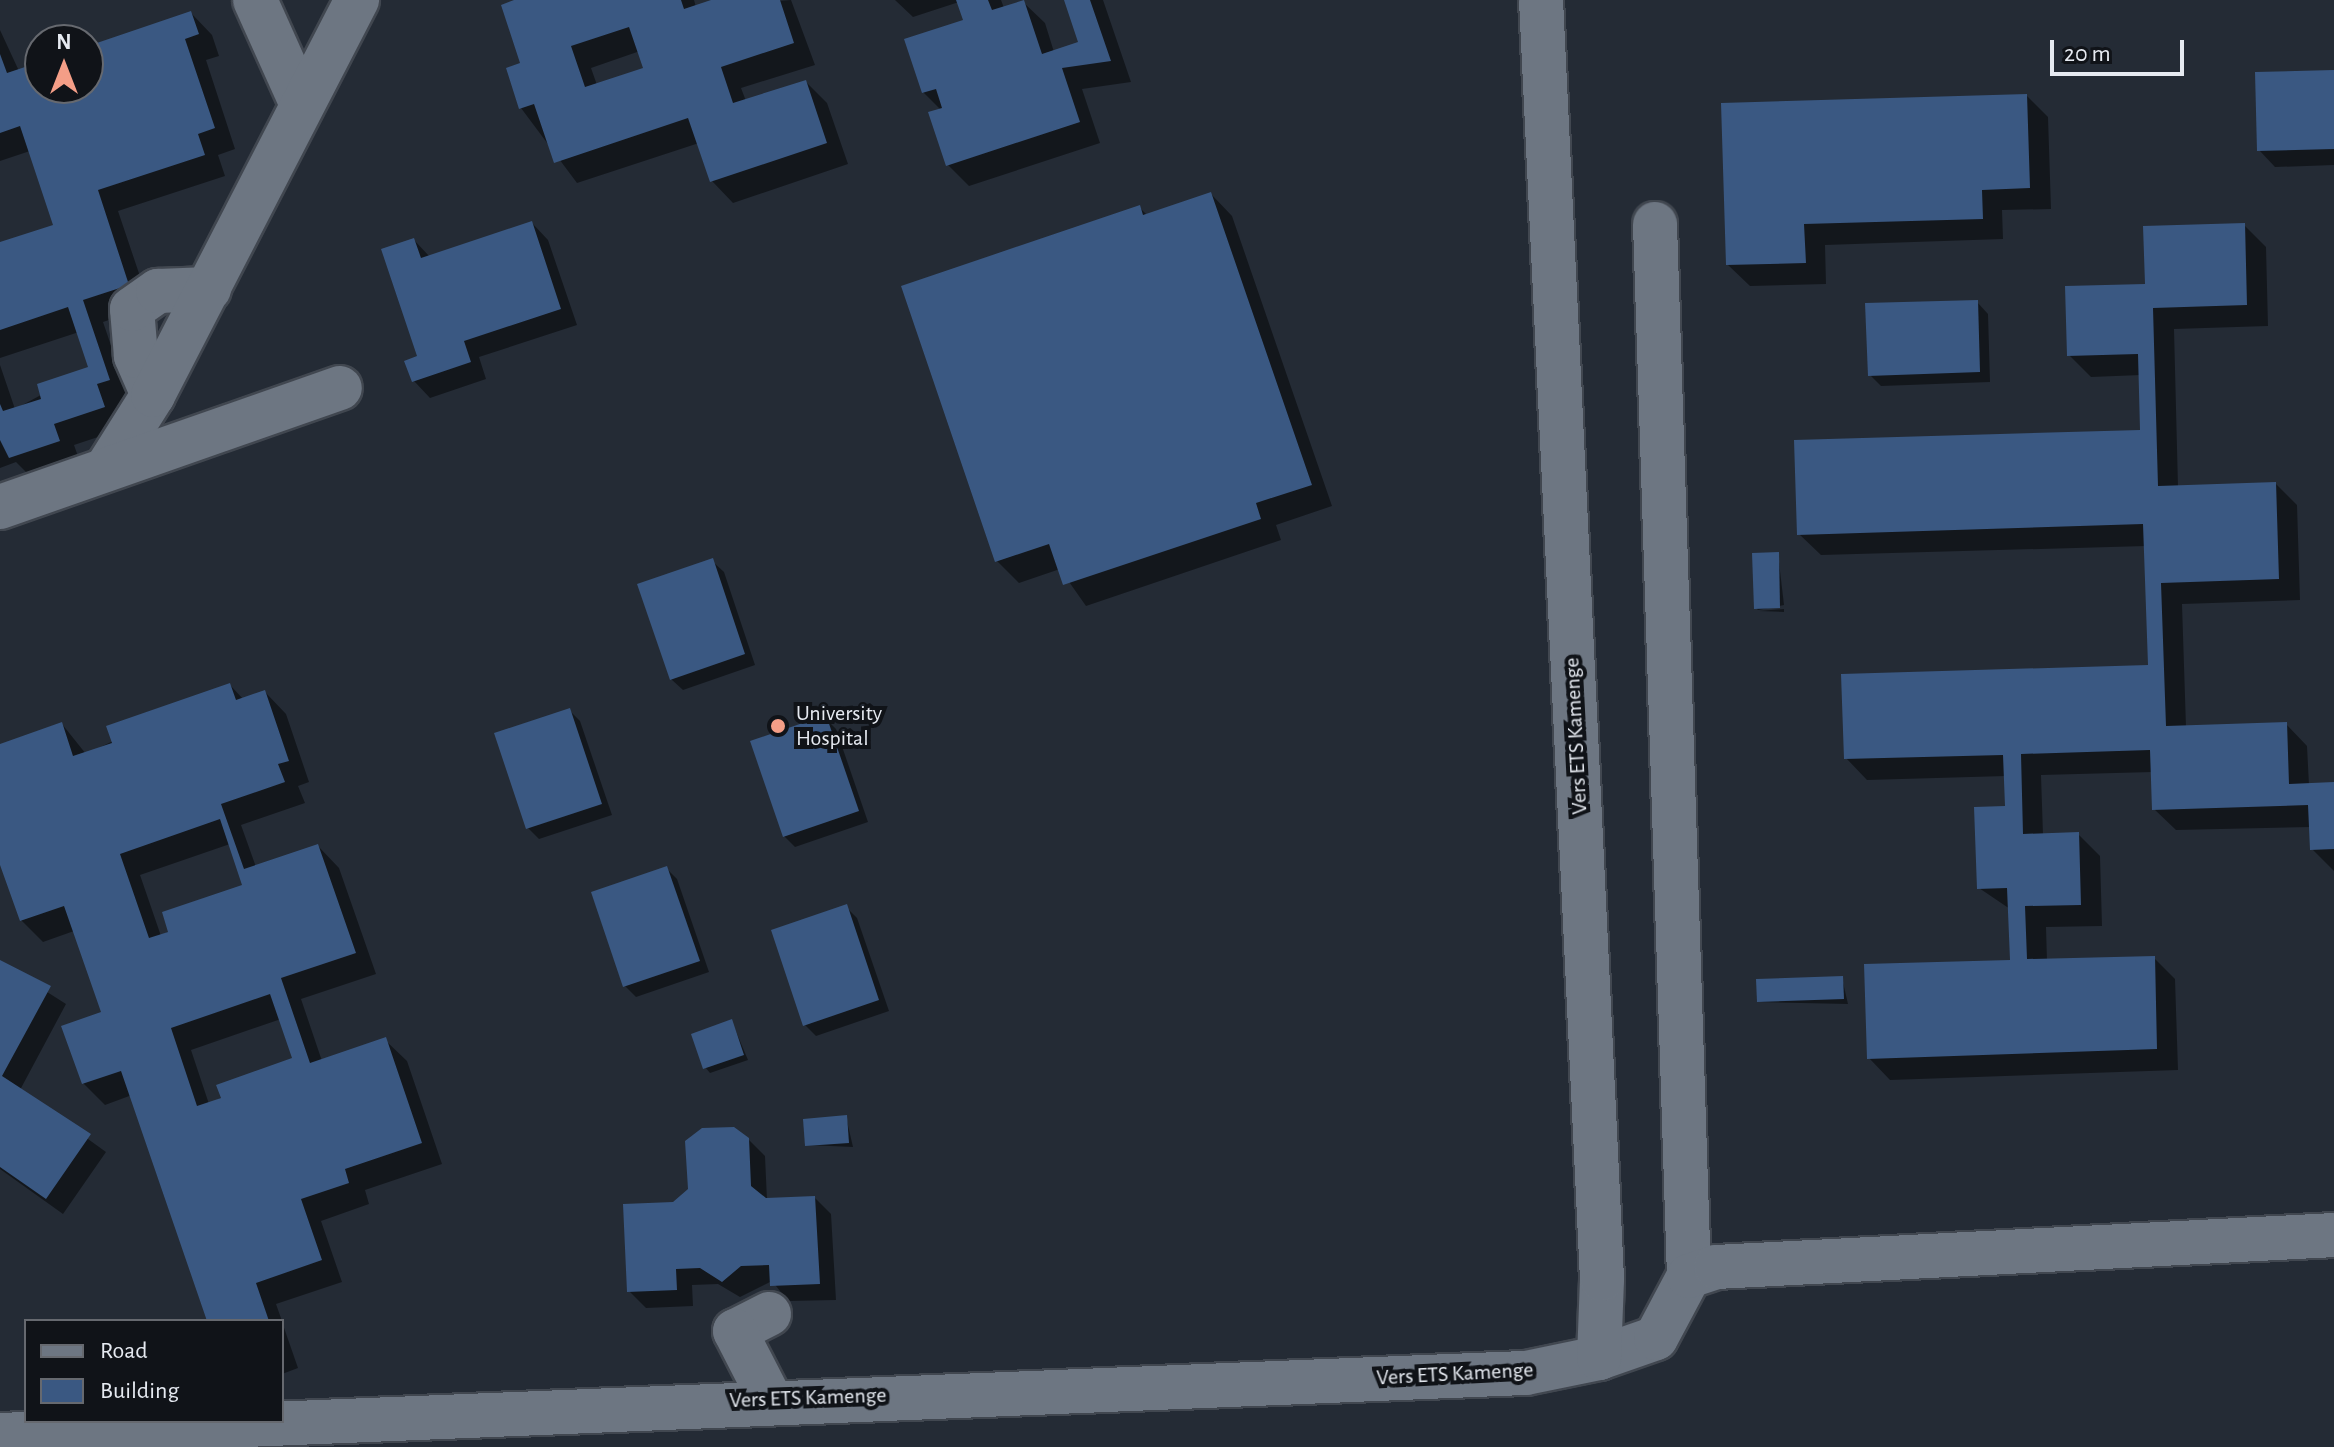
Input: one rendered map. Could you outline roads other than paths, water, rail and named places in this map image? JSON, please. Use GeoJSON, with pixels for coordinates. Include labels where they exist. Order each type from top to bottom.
{"type":"FeatureCollection","features":[{"type":"Feature","properties":{"kind":"street"},"geometry":{"type":"LineString","coordinates":[[255,0],[300,100]]}},
{"type":"Feature","properties":{"kind":"street"},"geometry":{"type":"LineString","coordinates":[[107,468],[153,395],[209,289],[300,100],[357,0]]}},
{"type":"Feature","properties":{"kind":"street","name":"Vers ETS Kamenge"},"geometry":{"type":"LineString","coordinates":[[284,1422],[770,1399],[1526,1373],[1599,1358],[1602,1279],[1541,0]]}},
{"type":"Feature","properties":{"kind":"street"},"geometry":{"type":"LineString","coordinates":[[1599,1358],[1656,1338],[1689,1276],[1655,224]]}},
{"type":"Feature","properties":{"kind":"street"},"geometry":{"type":"LineString","coordinates":[[153,395],[136,356],[132,309],[158,291],[209,289]]}},
{"type":"Feature","properties":{"kind":"street"},"geometry":{"type":"LineString","coordinates":[[0,507],[340,388]]}},
{"type":"Feature","properties":{"kind":"street"},"geometry":{"type":"LineString","coordinates":[[1689,1276],[1758,1262],[2334,1235]]}},
{"type":"Feature","properties":{"kind":"street"},"geometry":{"type":"LineString","coordinates":[[769,1314],[735,1331],[770,1399]]}},
{"type":"Feature","properties":{"kind":"street","name":"Vers ETS Kamenge"},"geometry":{"type":"LineString","coordinates":[[0,1435],[257,1423]]}},
{"type":"Feature","properties":{"kind":"place","name":"University Hospital"},"geometry":{"type":"Point","coordinates":[778,726]}}]}
